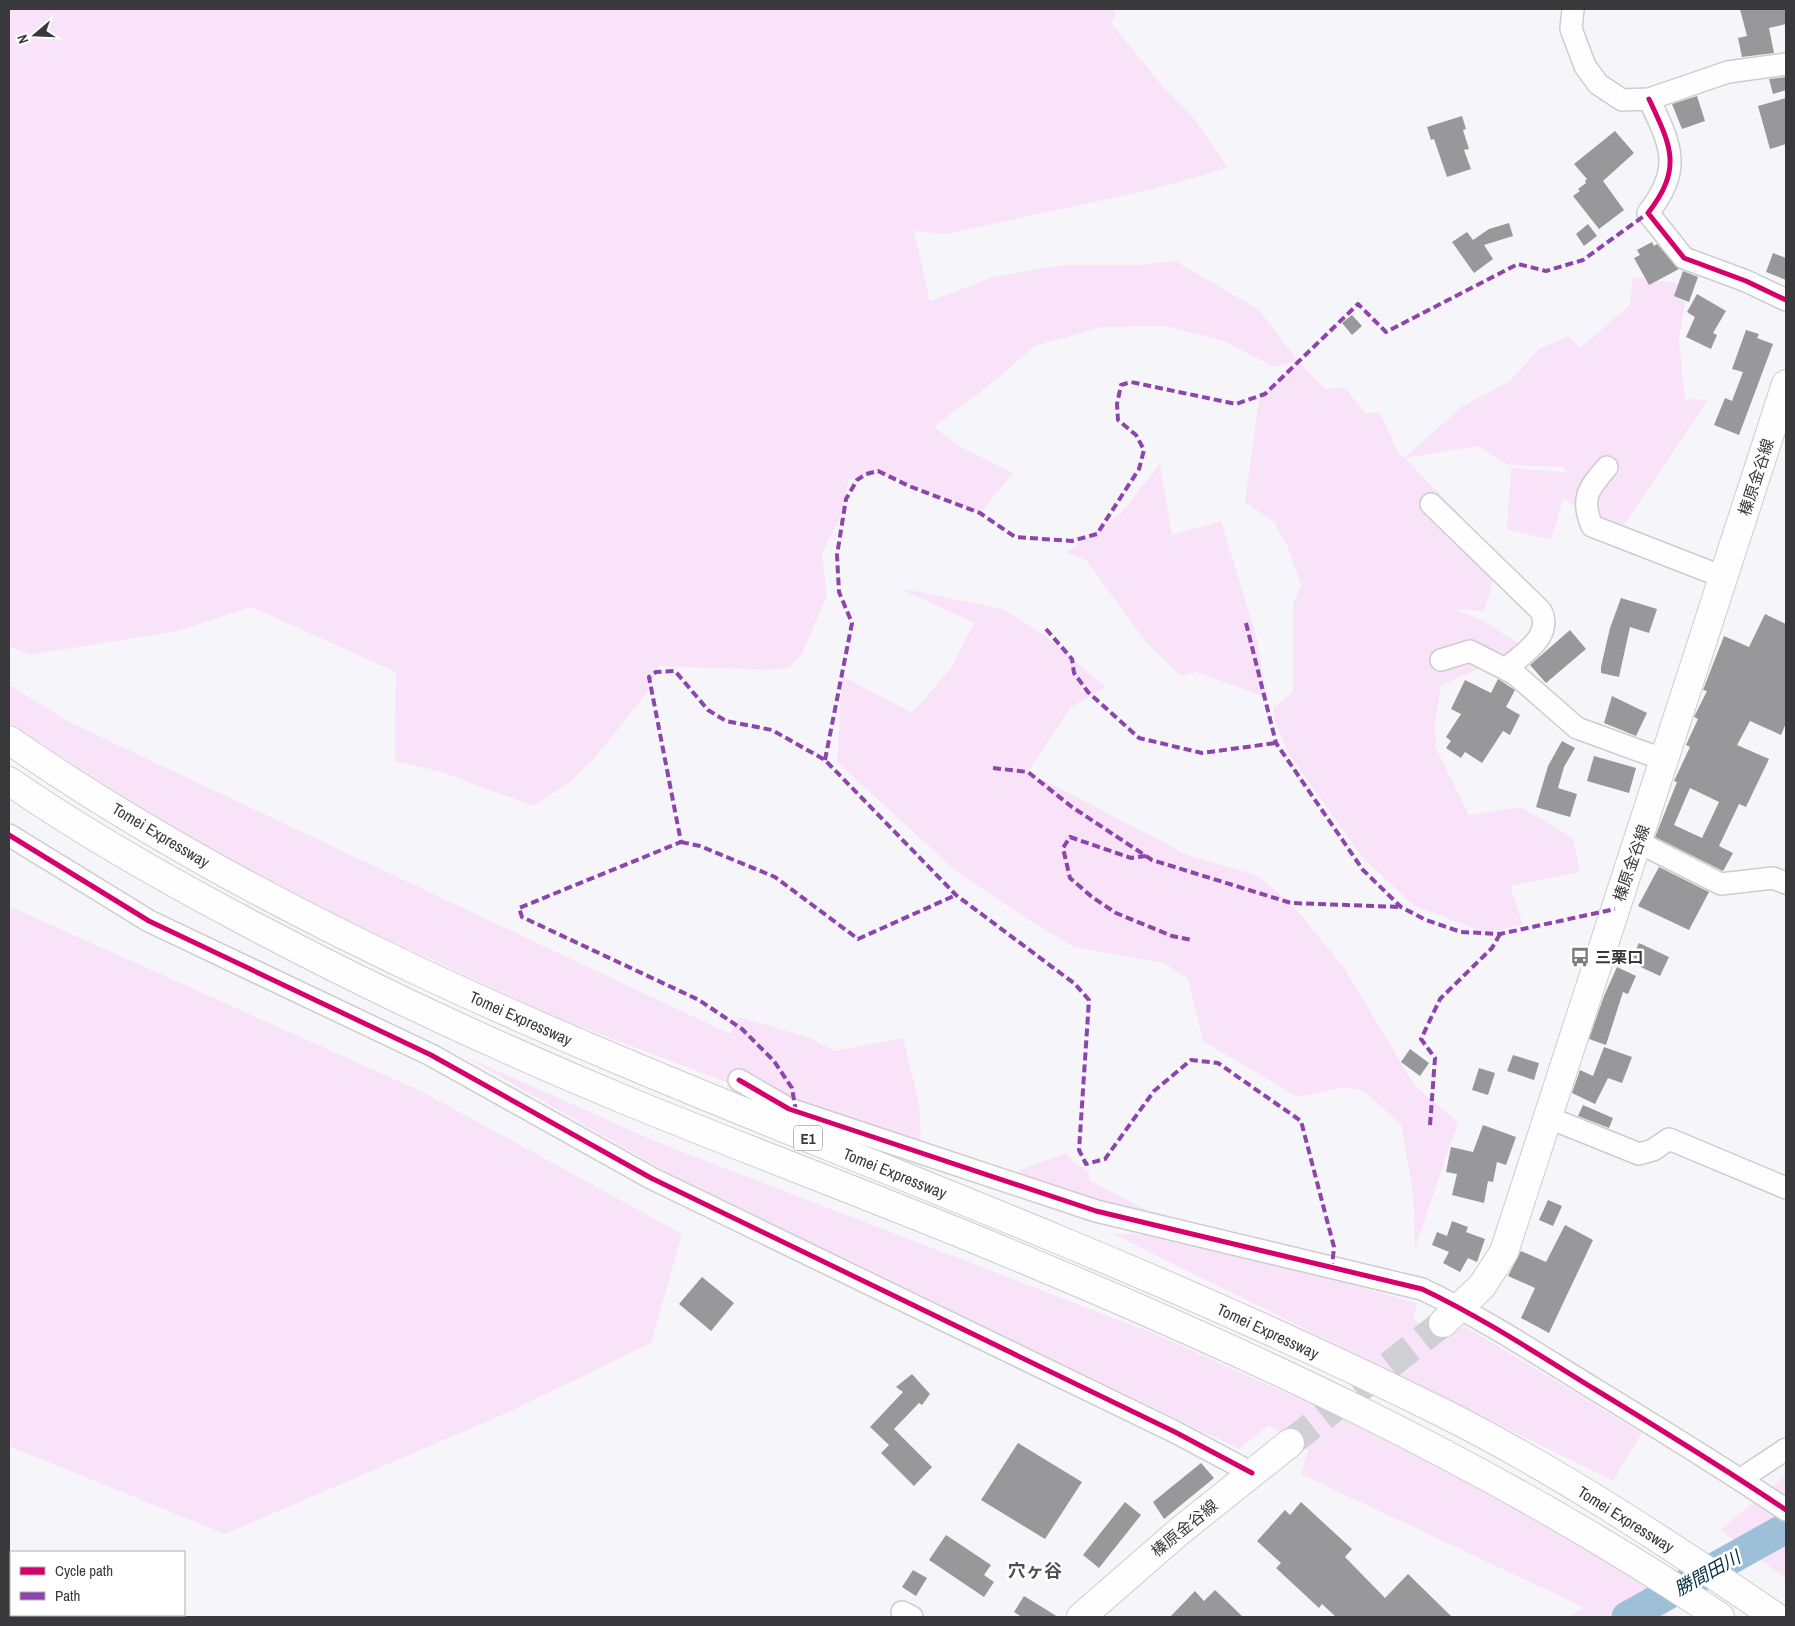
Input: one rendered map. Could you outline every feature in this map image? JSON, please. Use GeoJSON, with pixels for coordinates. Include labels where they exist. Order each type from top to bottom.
{"type":"FeatureCollection","features":[{"type":"Feature","properties":{"kind":"main road","name":"榛原金谷線"},"geometry":{"type":"LineString","coordinates":[[1452,1315],[1482,1286],[1504,1252],[1786,384]]}},
{"type":"Feature","properties":{"kind":"main road","name":"Tomei Expressway"},"geometry":{"type":"LineString","coordinates":[[9,740],[80,786],[189,852],[348,938],[464,993],[633,1067],[1056,1238],[1218,1308],[1442,1413],[1535,1463],[1618,1513],[1776,1617]]}},
{"type":"Feature","properties":{"kind":"main road","name":"Tomei Expressway"},"geometry":{"type":"LineString","coordinates":[[9,781],[149,870],[299,950],[430,1013],[625,1100],[978,1241],[1245,1356],[1452,1456],[1598,1539],[1720,1617]]}},
{"type":"Feature","properties":{"kind":"main road","name":"榛原金谷線"},"geometry":{"type":"LineString","coordinates":[[1081,1617],[1153,1554],[1290,1443]]}},
{"type":"Feature","properties":{"kind":"street"},"geometry":{"type":"LineString","coordinates":[[1573,9],[1571,29],[1585,66],[1598,84],[1622,100],[1649,99],[1728,72],[1786,64]]}},
{"type":"Feature","properties":{"kind":"street"},"geometry":{"type":"LineString","coordinates":[[1649,99],[1668,139],[1671,162],[1668,179],[1648,213],[1684,258],[1746,281],[1786,300]]}},
{"type":"Feature","properties":{"kind":"street"},"geometry":{"type":"LineString","coordinates":[[1607,467],[1589,488],[1586,511],[1592,526],[1723,578]]}},
{"type":"Feature","properties":{"kind":"street"},"geometry":{"type":"LineString","coordinates":[[1431,504],[1541,611],[1545,619],[1546,628],[1540,638],[1506,669]]}},
{"type":"Feature","properties":{"kind":"street"},"geometry":{"type":"LineString","coordinates":[[1441,660],[1470,651],[1515,674],[1577,728],[1665,760]]}},
{"type":"Feature","properties":{"kind":"street"},"geometry":{"type":"LineString","coordinates":[[9,835],[149,921],[250,967],[431,1055],[651,1178],[1175,1432],[1252,1473]]}},
{"type":"Feature","properties":{"kind":"street"},"geometry":{"type":"LineString","coordinates":[[1638,842],[1721,884],[1773,878],[1786,884]]}},
{"type":"Feature","properties":{"kind":"street"},"geometry":{"type":"LineString","coordinates":[[739,1080],[789,1109],[1096,1211],[1422,1289],[1452,1315],[1741,1479],[1786,1510]]}},
{"type":"Feature","properties":{"kind":"street"},"geometry":{"type":"LineString","coordinates":[[1547,1117],[1639,1154],[1653,1150],[1669,1139],[1786,1188]]}},
{"type":"Feature","properties":{"kind":"street"},"geometry":{"type":"LineString","coordinates":[[1741,1479],[1786,1449]]}},
{"type":"Feature","properties":{"kind":"shaded area"},"geometry":{"type":"Polygon","coordinates":[[[9,9],[1109,9],[1116,12],[1112,24],[1164,88],[1195,120],[1228,168],[1149,190],[946,234],[914,231],[930,301],[993,277],[1064,265],[1138,265],[1175,261],[1258,309],[1298,361],[1325,389],[1345,388],[1365,413],[1380,413],[1398,452],[1404,458],[1464,405],[1509,382],[1539,349],[1569,336],[1580,348],[1630,305],[1633,277],[1677,283],[1687,293],[1679,339],[1685,399],[1708,400],[1624,525],[1586,511],[1563,499],[1551,540],[1507,529],[1511,468],[1566,472],[1563,467],[1508,465],[1477,446],[1405,458],[1501,558],[1484,611],[1453,609],[1480,619],[1521,645],[1479,669],[1441,685],[1435,725],[1436,748],[1469,815],[1520,807],[1573,838],[1580,872],[1510,886],[1523,924],[1486,933],[1413,905],[1362,857],[1287,751],[1275,721],[1273,709],[1293,691],[1293,605],[1301,585],[1287,545],[1274,522],[1245,502],[1259,399],[1297,361],[1274,367],[1224,341],[1164,326],[1104,327],[1034,346],[1003,374],[934,427],[959,446],[1013,473],[980,513],[878,471],[849,480],[840,517],[822,553],[827,595],[802,654],[789,668],[768,670],[659,666],[647,693],[592,761],[569,783],[534,806],[438,771],[395,761],[396,672],[251,607],[177,631],[29,655],[9,646],[9,9]]]}},
{"type":"Feature","properties":{"kind":"shaded area"},"geometry":{"type":"Polygon","coordinates":[[[1160,464],[1172,535],[1221,521],[1258,642],[1266,697],[1196,672],[1181,676],[1146,642],[1086,560],[1067,553],[1121,513],[1160,464]]]}},
{"type":"Feature","properties":{"kind":"shaded area"},"geometry":{"type":"Polygon","coordinates":[[[899,588],[1003,609],[1044,635],[1106,687],[1071,707],[1028,772],[1190,856],[1256,875],[1291,903],[1345,969],[1415,1086],[1458,1122],[1415,1248],[1413,1192],[1401,1124],[1362,1090],[1344,1087],[1298,1097],[1203,1041],[1188,979],[1164,963],[1074,947],[1029,920],[956,871],[837,762],[842,676],[912,713],[951,668],[974,623],[899,588]]]}},
{"type":"Feature","properties":{"kind":"shaded area"},"geometry":{"type":"Polygon","coordinates":[[[9,685],[69,722],[730,1034],[739,1017],[811,1038],[834,1051],[903,1038],[919,1103],[921,1141],[773,1100],[558,1018],[246,874],[9,723],[9,685]]]}},
{"type":"Feature","properties":{"kind":"shaded area"},"geometry":{"type":"Polygon","coordinates":[[[9,906],[425,1093],[682,1234],[651,1343],[511,1411],[225,1534],[9,1446],[9,906]]]}},
{"type":"Feature","properties":{"kind":"shaded area"},"geometry":{"type":"Polygon","coordinates":[[[464,1056],[657,1142],[1155,1334],[1410,1449],[1639,1578],[1670,1617],[1568,1617],[1585,1608],[1301,1474],[1308,1450],[1269,1425],[1239,1449],[670,1174],[464,1056]]]}},
{"type":"Feature","properties":{"kind":"shaded area"},"geometry":{"type":"Polygon","coordinates":[[[1066,1153],[1072,1161],[1089,1172],[1089,1180],[1157,1216],[1103,1206],[1065,1195],[1031,1180],[1018,1171],[1066,1153]]]}},
{"type":"Feature","properties":{"kind":"shaded area"},"geometry":{"type":"Polygon","coordinates":[[[1111,1233],[1187,1238],[1417,1303],[1413,1319],[1447,1339],[1464,1326],[1642,1433],[1613,1481],[1111,1233]]]}},
{"type":"Feature","properties":{"kind":"shaded area"},"geometry":{"type":"Polygon","coordinates":[[[1786,1475],[1786,1579],[1720,1530],[1786,1475]]]}},
{"type":"Feature","properties":{"kind":"building"},"geometry":{"type":"Polygon","coordinates":[[[1740,9],[1786,9],[1786,24],[1769,28],[1774,53],[1742,57],[1738,38],[1747,36],[1740,9]]]}},
{"type":"Feature","properties":{"kind":"building"},"geometry":{"type":"Polygon","coordinates":[[[1786,77],[1786,90],[1773,94],[1769,79],[1786,77]]]}},
{"type":"Feature","properties":{"kind":"building"},"geometry":{"type":"Polygon","coordinates":[[[1697,96],[1705,121],[1682,129],[1672,104],[1697,96]]]}},
{"type":"Feature","properties":{"kind":"building"},"geometry":{"type":"Polygon","coordinates":[[[1786,98],[1786,144],[1770,149],[1758,106],[1786,98]]]}},
{"type":"Feature","properties":{"kind":"building"},"geometry":{"type":"Polygon","coordinates":[[[1462,116],[1466,129],[1463,130],[1469,149],[1464,150],[1471,169],[1447,177],[1434,139],[1431,140],[1427,127],[1462,116]]]}},
{"type":"Feature","properties":{"kind":"building"},"geometry":{"type":"Polygon","coordinates":[[[1615,131],[1634,153],[1603,181],[1624,210],[1599,229],[1573,196],[1580,191],[1578,189],[1586,183],[1587,179],[1574,164],[1615,131]]]}},
{"type":"Feature","properties":{"kind":"building"},"geometry":{"type":"Polygon","coordinates":[[[1509,223],[1513,236],[1484,245],[1493,259],[1474,273],[1452,242],[1467,232],[1473,240],[1489,229],[1509,223]]]}},
{"type":"Feature","properties":{"kind":"building"},"geometry":{"type":"Polygon","coordinates":[[[1588,224],[1597,236],[1584,246],[1576,234],[1588,224]]]}},
{"type":"Feature","properties":{"kind":"building"},"geometry":{"type":"Polygon","coordinates":[[[1652,242],[1654,246],[1657,244],[1679,269],[1649,285],[1634,258],[1640,255],[1637,250],[1652,242]]]}},
{"type":"Feature","properties":{"kind":"building"},"geometry":{"type":"Polygon","coordinates":[[[1773,253],[1786,258],[1786,280],[1766,272],[1773,253]]]}},
{"type":"Feature","properties":{"kind":"building"},"geometry":{"type":"Polygon","coordinates":[[[1683,271],[1698,277],[1689,302],[1674,296],[1683,271]]]}},
{"type":"Feature","properties":{"kind":"building"},"geometry":{"type":"Polygon","coordinates":[[[1697,294],[1726,311],[1713,333],[1717,335],[1711,349],[1686,337],[1695,317],[1687,312],[1697,294]]]}},
{"type":"Feature","properties":{"kind":"building"},"geometry":{"type":"Polygon","coordinates":[[[1352,315],[1362,326],[1352,335],[1342,323],[1352,315]]]}},
{"type":"Feature","properties":{"kind":"building"},"geometry":{"type":"Polygon","coordinates":[[[1746,330],[1759,334],[1757,338],[1773,344],[1739,435],[1714,425],[1725,398],[1732,401],[1743,372],[1732,369],[1746,330]]]}},
{"type":"Feature","properties":{"kind":"building"},"geometry":{"type":"Polygon","coordinates":[[[1621,598],[1657,609],[1649,633],[1630,627],[1619,677],[1601,673],[1601,667],[1610,628],[1621,598]]]}},
{"type":"Feature","properties":{"kind":"building"},"geometry":{"type":"Polygon","coordinates":[[[1765,614],[1786,624],[1786,723],[1781,735],[1750,721],[1737,745],[1769,759],[1746,807],[1739,804],[1719,846],[1733,853],[1723,871],[1655,837],[1677,782],[1674,781],[1690,747],[1686,745],[1698,719],[1694,717],[1707,691],[1703,690],[1724,636],[1749,647],[1765,614]],[[1690,788],[1674,825],[1702,838],[1719,802],[1690,788]]]}},
{"type":"Feature","properties":{"kind":"building"},"geometry":{"type":"Polygon","coordinates":[[[1570,630],[1586,649],[1546,683],[1530,665],[1570,630]]]}},
{"type":"Feature","properties":{"kind":"building"},"geometry":{"type":"Polygon","coordinates":[[[1498,679],[1515,690],[1506,707],[1520,715],[1510,735],[1503,731],[1482,763],[1465,752],[1461,758],[1446,748],[1451,741],[1446,737],[1461,714],[1451,709],[1465,680],[1491,693],[1498,679]]]}},
{"type":"Feature","properties":{"kind":"building"},"geometry":{"type":"Polygon","coordinates":[[[1612,696],[1647,713],[1636,736],[1604,723],[1612,696]]]}},
{"type":"Feature","properties":{"kind":"building"},"geometry":{"type":"Polygon","coordinates":[[[1562,741],[1575,748],[1564,767],[1558,788],[1577,794],[1570,817],[1536,807],[1548,766],[1562,741]]]}},
{"type":"Feature","properties":{"kind":"building"},"geometry":{"type":"Polygon","coordinates":[[[1594,756],[1636,768],[1629,793],[1587,781],[1594,756]]]}},
{"type":"Feature","properties":{"kind":"building"},"geometry":{"type":"Polygon","coordinates":[[[1659,867],[1709,892],[1689,930],[1638,906],[1659,867]]]}},
{"type":"Feature","properties":{"kind":"building"},"geometry":{"type":"Polygon","coordinates":[[[1639,943],[1669,957],[1660,976],[1630,962],[1639,943]]]}},
{"type":"Feature","properties":{"kind":"building"},"geometry":{"type":"Polygon","coordinates":[[[1617,967],[1636,976],[1628,994],[1623,992],[1606,1045],[1589,1039],[1604,996],[1617,967]]]}},
{"type":"Feature","properties":{"kind":"building"},"geometry":{"type":"Polygon","coordinates":[[[1604,1047],[1632,1057],[1622,1083],[1608,1078],[1595,1104],[1572,1093],[1580,1070],[1593,1076],[1604,1047]]]}},
{"type":"Feature","properties":{"kind":"building"},"geometry":{"type":"Polygon","coordinates":[[[1410,1049],[1429,1063],[1420,1076],[1401,1062],[1410,1049]]]}},
{"type":"Feature","properties":{"kind":"building"},"geometry":{"type":"Polygon","coordinates":[[[1513,1055],[1539,1063],[1534,1080],[1507,1071],[1513,1055]]]}},
{"type":"Feature","properties":{"kind":"building"},"geometry":{"type":"Polygon","coordinates":[[[1479,1068],[1495,1073],[1488,1095],[1472,1090],[1479,1068]]]}},
{"type":"Feature","properties":{"kind":"building"},"geometry":{"type":"Polygon","coordinates":[[[1583,1105],[1613,1118],[1609,1128],[1578,1116],[1583,1105]]]}},
{"type":"Feature","properties":{"kind":"building"},"geometry":{"type":"Polygon","coordinates":[[[1483,1125],[1516,1137],[1506,1165],[1497,1162],[1493,1182],[1488,1181],[1484,1203],[1452,1195],[1457,1174],[1446,1172],[1451,1147],[1473,1152],[1483,1125]]]}},
{"type":"Feature","properties":{"kind":"building"},"geometry":{"type":"Polygon","coordinates":[[[1548,1200],[1562,1206],[1553,1226],[1539,1220],[1548,1200]]]}},
{"type":"Feature","properties":{"kind":"building"},"geometry":{"type":"Polygon","coordinates":[[[1452,1221],[1468,1227],[1466,1232],[1485,1239],[1477,1262],[1468,1258],[1460,1272],[1443,1263],[1449,1252],[1432,1245],[1437,1232],[1447,1236],[1452,1221]]]}},
{"type":"Feature","properties":{"kind":"building"},"geometry":{"type":"Polygon","coordinates":[[[1565,1225],[1593,1240],[1549,1333],[1521,1318],[1535,1288],[1508,1276],[1521,1251],[1546,1262],[1565,1225]]]}},
{"type":"Feature","properties":{"kind":"building"},"geometry":{"type":"Polygon","coordinates":[[[702,1277],[734,1303],[711,1331],[679,1304],[702,1277]]]}},
{"type":"Feature","properties":{"kind":"building"},"geometry":{"type":"Polygon","coordinates":[[[912,1374],[930,1394],[922,1405],[919,1403],[894,1429],[932,1467],[914,1486],[881,1453],[889,1445],[870,1427],[903,1392],[896,1387],[912,1374]]]}},
{"type":"Feature","properties":{"kind":"building"},"geometry":{"type":"Polygon","coordinates":[[[1018,1443],[1082,1482],[1045,1539],[981,1500],[1018,1443]]]}},
{"type":"Feature","properties":{"kind":"building"},"geometry":{"type":"Polygon","coordinates":[[[1201,1463],[1214,1478],[1164,1519],[1153,1502],[1201,1463]]]}},
{"type":"Feature","properties":{"kind":"building"},"geometry":{"type":"Polygon","coordinates":[[[1125,1502],[1141,1515],[1099,1568],[1083,1555],[1125,1502]]]}},
{"type":"Feature","properties":{"kind":"building"},"geometry":{"type":"Polygon","coordinates":[[[1301,1502],[1352,1549],[1345,1557],[1385,1598],[1408,1574],[1452,1617],[1336,1617],[1322,1604],[1319,1608],[1276,1568],[1281,1563],[1257,1541],[1285,1510],[1290,1515],[1301,1502]]]}},
{"type":"Feature","properties":{"kind":"building"},"geometry":{"type":"Polygon","coordinates":[[[946,1535],[991,1565],[984,1575],[994,1582],[984,1597],[929,1560],[946,1535]]]}},
{"type":"Feature","properties":{"kind":"building"},"geometry":{"type":"Polygon","coordinates":[[[913,1570],[927,1578],[916,1596],[902,1587],[913,1570]]]}},
{"type":"Feature","properties":{"kind":"building"},"geometry":{"type":"Polygon","coordinates":[[[1215,1590],[1243,1617],[1170,1617],[1195,1591],[1204,1601],[1215,1590]]]}},
{"type":"Feature","properties":{"kind":"building"},"geometry":{"type":"Polygon","coordinates":[[[1024,1596],[1058,1617],[1022,1617],[1014,1612],[1024,1596]]]}},
{"type":"Feature","properties":{"kind":"waterway","name":"勝間田川"},"geometry":{"type":"LineString","coordinates":[[1627,1617],[1786,1528]]}},
{"type":"Feature","properties":{"kind":"tunnel"},"geometry":{"type":"LineString","coordinates":[[1290,1443],[1443,1323]]}},
{"type":"Feature","properties":{"kind":"marked path"},"geometry":{"type":"LineString","coordinates":[[825,760],[852,623],[839,592],[837,555],[846,499],[857,480],[866,474],[878,471],[909,486],[980,513],[1015,537],[1072,541],[1097,534],[1139,469],[1144,450],[1136,435],[1118,420],[1117,404],[1121,385],[1131,382],[1236,404],[1265,394],[1358,304],[1386,332],[1518,264],[1546,271],[1583,260],[1648,213]]}},
{"type":"Feature","properties":{"kind":"marked path"},"geometry":{"type":"LineString","coordinates":[[1246,623],[1276,743],[1363,870],[1401,907],[1426,920],[1461,932],[1500,934],[1615,909]]}},
{"type":"Feature","properties":{"kind":"marked path"},"geometry":{"type":"LineString","coordinates":[[1046,629],[1072,659],[1074,673],[1088,692],[1139,738],[1202,753],[1276,743]]}},
{"type":"Feature","properties":{"kind":"marked path"},"geometry":{"type":"LineString","coordinates":[[796,1112],[792,1088],[774,1061],[742,1029],[699,1000],[522,917],[519,908],[681,842],[649,677],[656,672],[675,671],[708,710],[726,721],[772,730],[825,760],[956,895],[1075,984],[1089,1000],[1079,1150],[1086,1164],[1105,1159],[1154,1091],[1191,1060],[1218,1063],[1301,1121],[1334,1247],[1332,1267]]}},
{"type":"Feature","properties":{"kind":"marked path"},"geometry":{"type":"LineString","coordinates":[[993,768],[1028,772],[1072,807],[1152,860],[1291,903],[1401,907]]}},
{"type":"Feature","properties":{"kind":"marked path"},"geometry":{"type":"LineString","coordinates":[[1146,856],[1131,858],[1070,837],[1063,848],[1070,878],[1092,897],[1116,913],[1172,936],[1192,940]]}},
{"type":"Feature","properties":{"kind":"marked path"},"geometry":{"type":"LineString","coordinates":[[681,842],[700,846],[775,877],[858,939],[956,895]]}},
{"type":"Feature","properties":{"kind":"marked path"},"geometry":{"type":"LineString","coordinates":[[1430,1125],[1435,1058],[1421,1039],[1440,999],[1492,948],[1500,934]]}},
{"type":"Feature","properties":{"kind":"cycle path"},"geometry":{"type":"LineString","coordinates":[[1649,99],[1663,130],[1670,157],[1666,183],[1648,213],[1684,258],[1746,281],[1786,300]]}},
{"type":"Feature","properties":{"kind":"cycle path"},"geometry":{"type":"LineString","coordinates":[[9,835],[149,921],[431,1055],[651,1178],[1175,1432],[1252,1473]]}},
{"type":"Feature","properties":{"kind":"cycle path"},"geometry":{"type":"LineString","coordinates":[[739,1080],[789,1109],[1096,1211],[1422,1289],[1510,1337],[1692,1449],[1786,1510]]}},
{"type":"Feature","properties":{"kind":"place","name":"三栗口"},"geometry":{"type":"Point","coordinates":[1580,957]}},
{"type":"Feature","properties":{"kind":"district","name":"穴ヶ谷"},"geometry":{"type":"Point","coordinates":[1035,1570]}}]}
